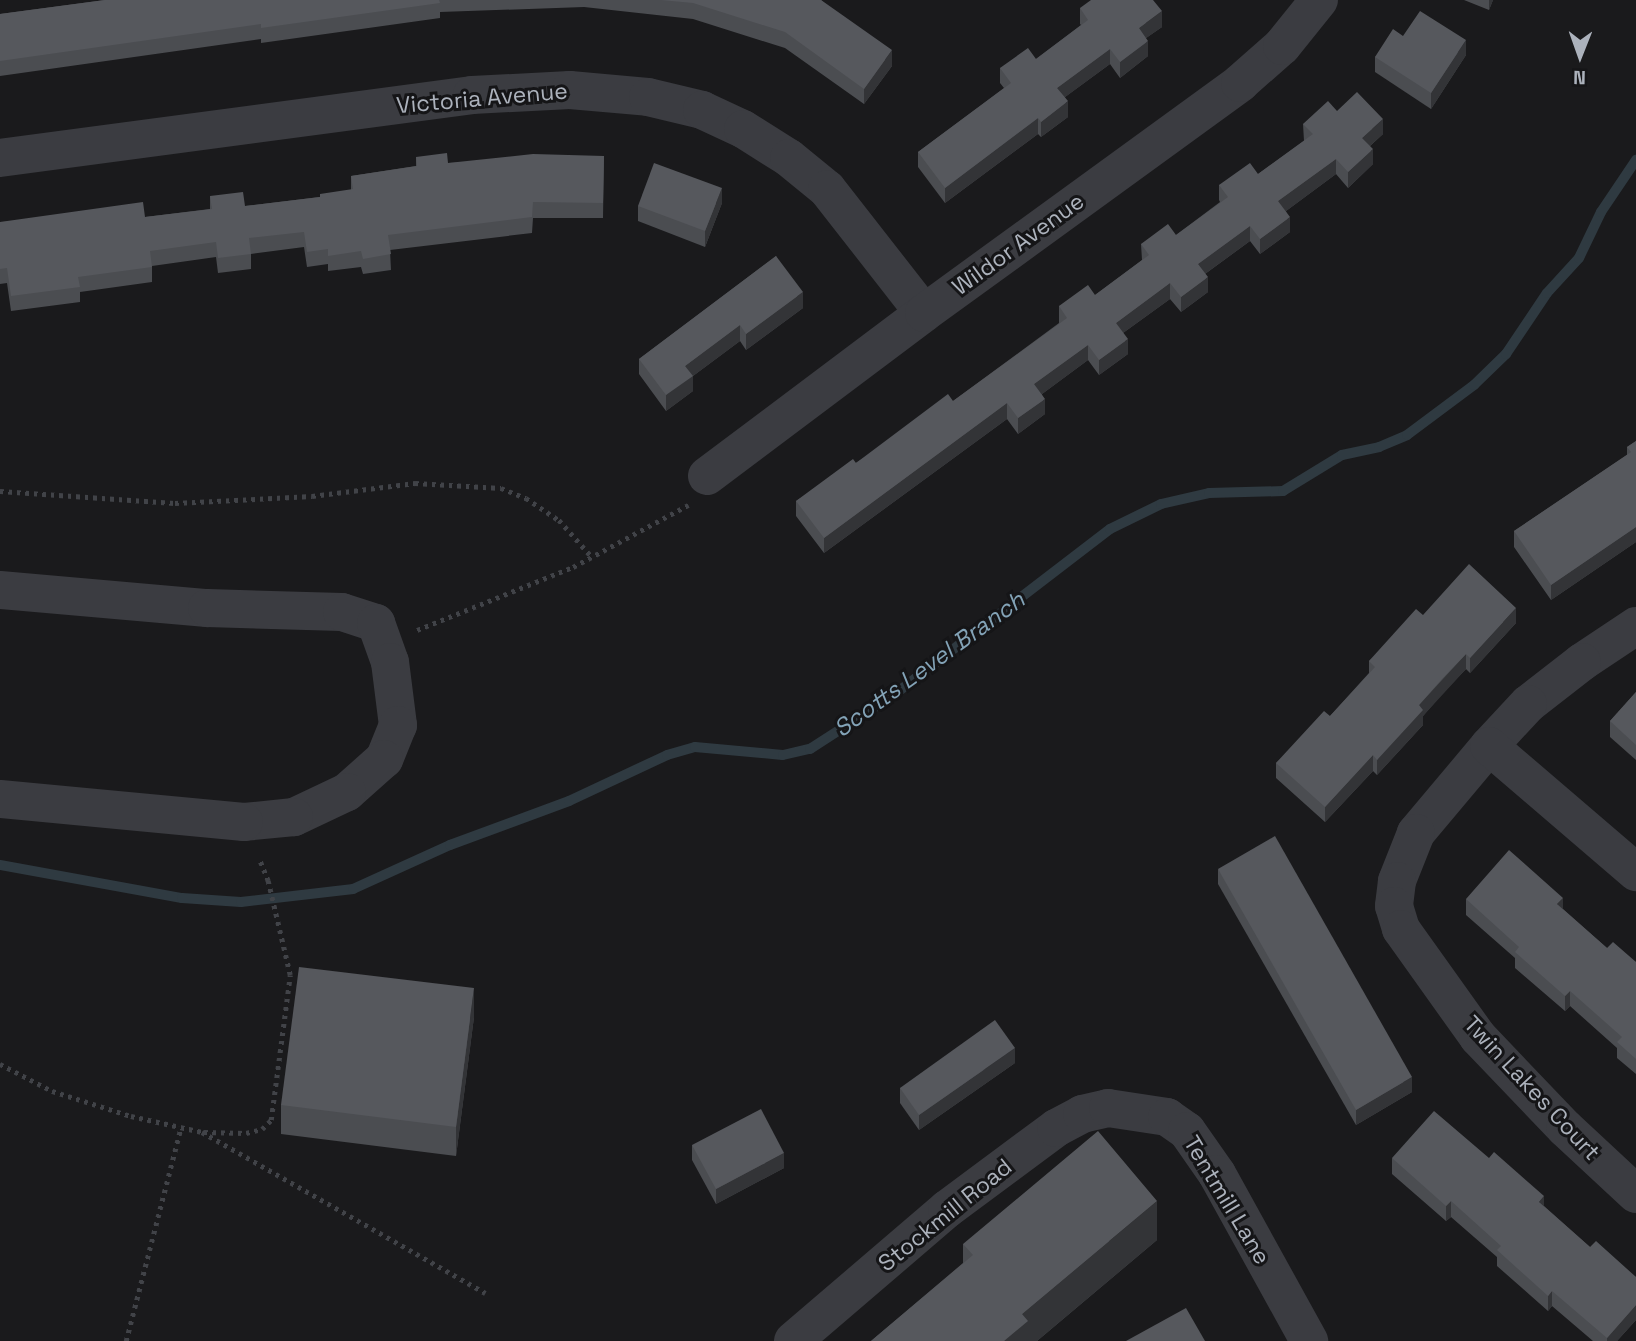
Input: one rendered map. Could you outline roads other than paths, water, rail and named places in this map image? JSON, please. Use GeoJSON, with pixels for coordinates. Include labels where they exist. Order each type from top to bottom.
{"type":"FeatureCollection","features":[{"type":"Feature","properties":{"kind":"street","name":"Wildor Avenue"},"geometry":{"type":"LineString","coordinates":[[707,476],[924,313],[1240,83],[1282,47],[1319,0]]}},
{"type":"Feature","properties":{"kind":"street","name":"Victoria Avenue"},"geometry":{"type":"LineString","coordinates":[[0,158],[472,95],[570,90],[648,97],[702,110],[743,129],[789,158],[827,189],[924,313]]}},
{"type":"Feature","properties":{"kind":"street"},"geometry":{"type":"LineString","coordinates":[[0,590],[207,608],[342,612],[376,623],[390,662],[398,725],[384,759],[346,792],[294,817],[244,822],[0,799]]}},
{"type":"Feature","properties":{"kind":"street","name":"Twin Lakes Court"},"geometry":{"type":"LineString","coordinates":[[1636,626],[1582,662],[1528,704],[1489,746],[1416,833],[1397,881],[1394,906],[1401,929],[1478,1037],[1565,1128],[1636,1194]]}},
{"type":"Feature","properties":{"kind":"street"},"geometry":{"type":"LineString","coordinates":[[1489,746],[1636,872]]}},
{"type":"Feature","properties":{"kind":"street","name":"Stockmill Road"},"geometry":{"type":"LineString","coordinates":[[793,1341],[947,1209],[1056,1128],[1082,1114],[1108,1108]]}},
{"type":"Feature","properties":{"kind":"street","name":"Tentmill Lane"},"geometry":{"type":"LineString","coordinates":[[1108,1108],[1167,1117],[1187,1131],[1217,1174],[1308,1341]]}},
{"type":"Feature","properties":{"kind":"waterway","name":"Scotts Level Branch"},"geometry":{"type":"LineString","coordinates":[[0,865],[182,898],[241,902],[353,889],[450,845],[569,801],[667,755],[695,747],[783,755],[810,749],[895,694],[1110,529],[1161,504],[1209,493],[1283,491],[1342,455],[1379,447],[1407,435],[1474,385],[1506,354],[1547,293],[1579,258],[1601,212],[1636,160]]}}]}
